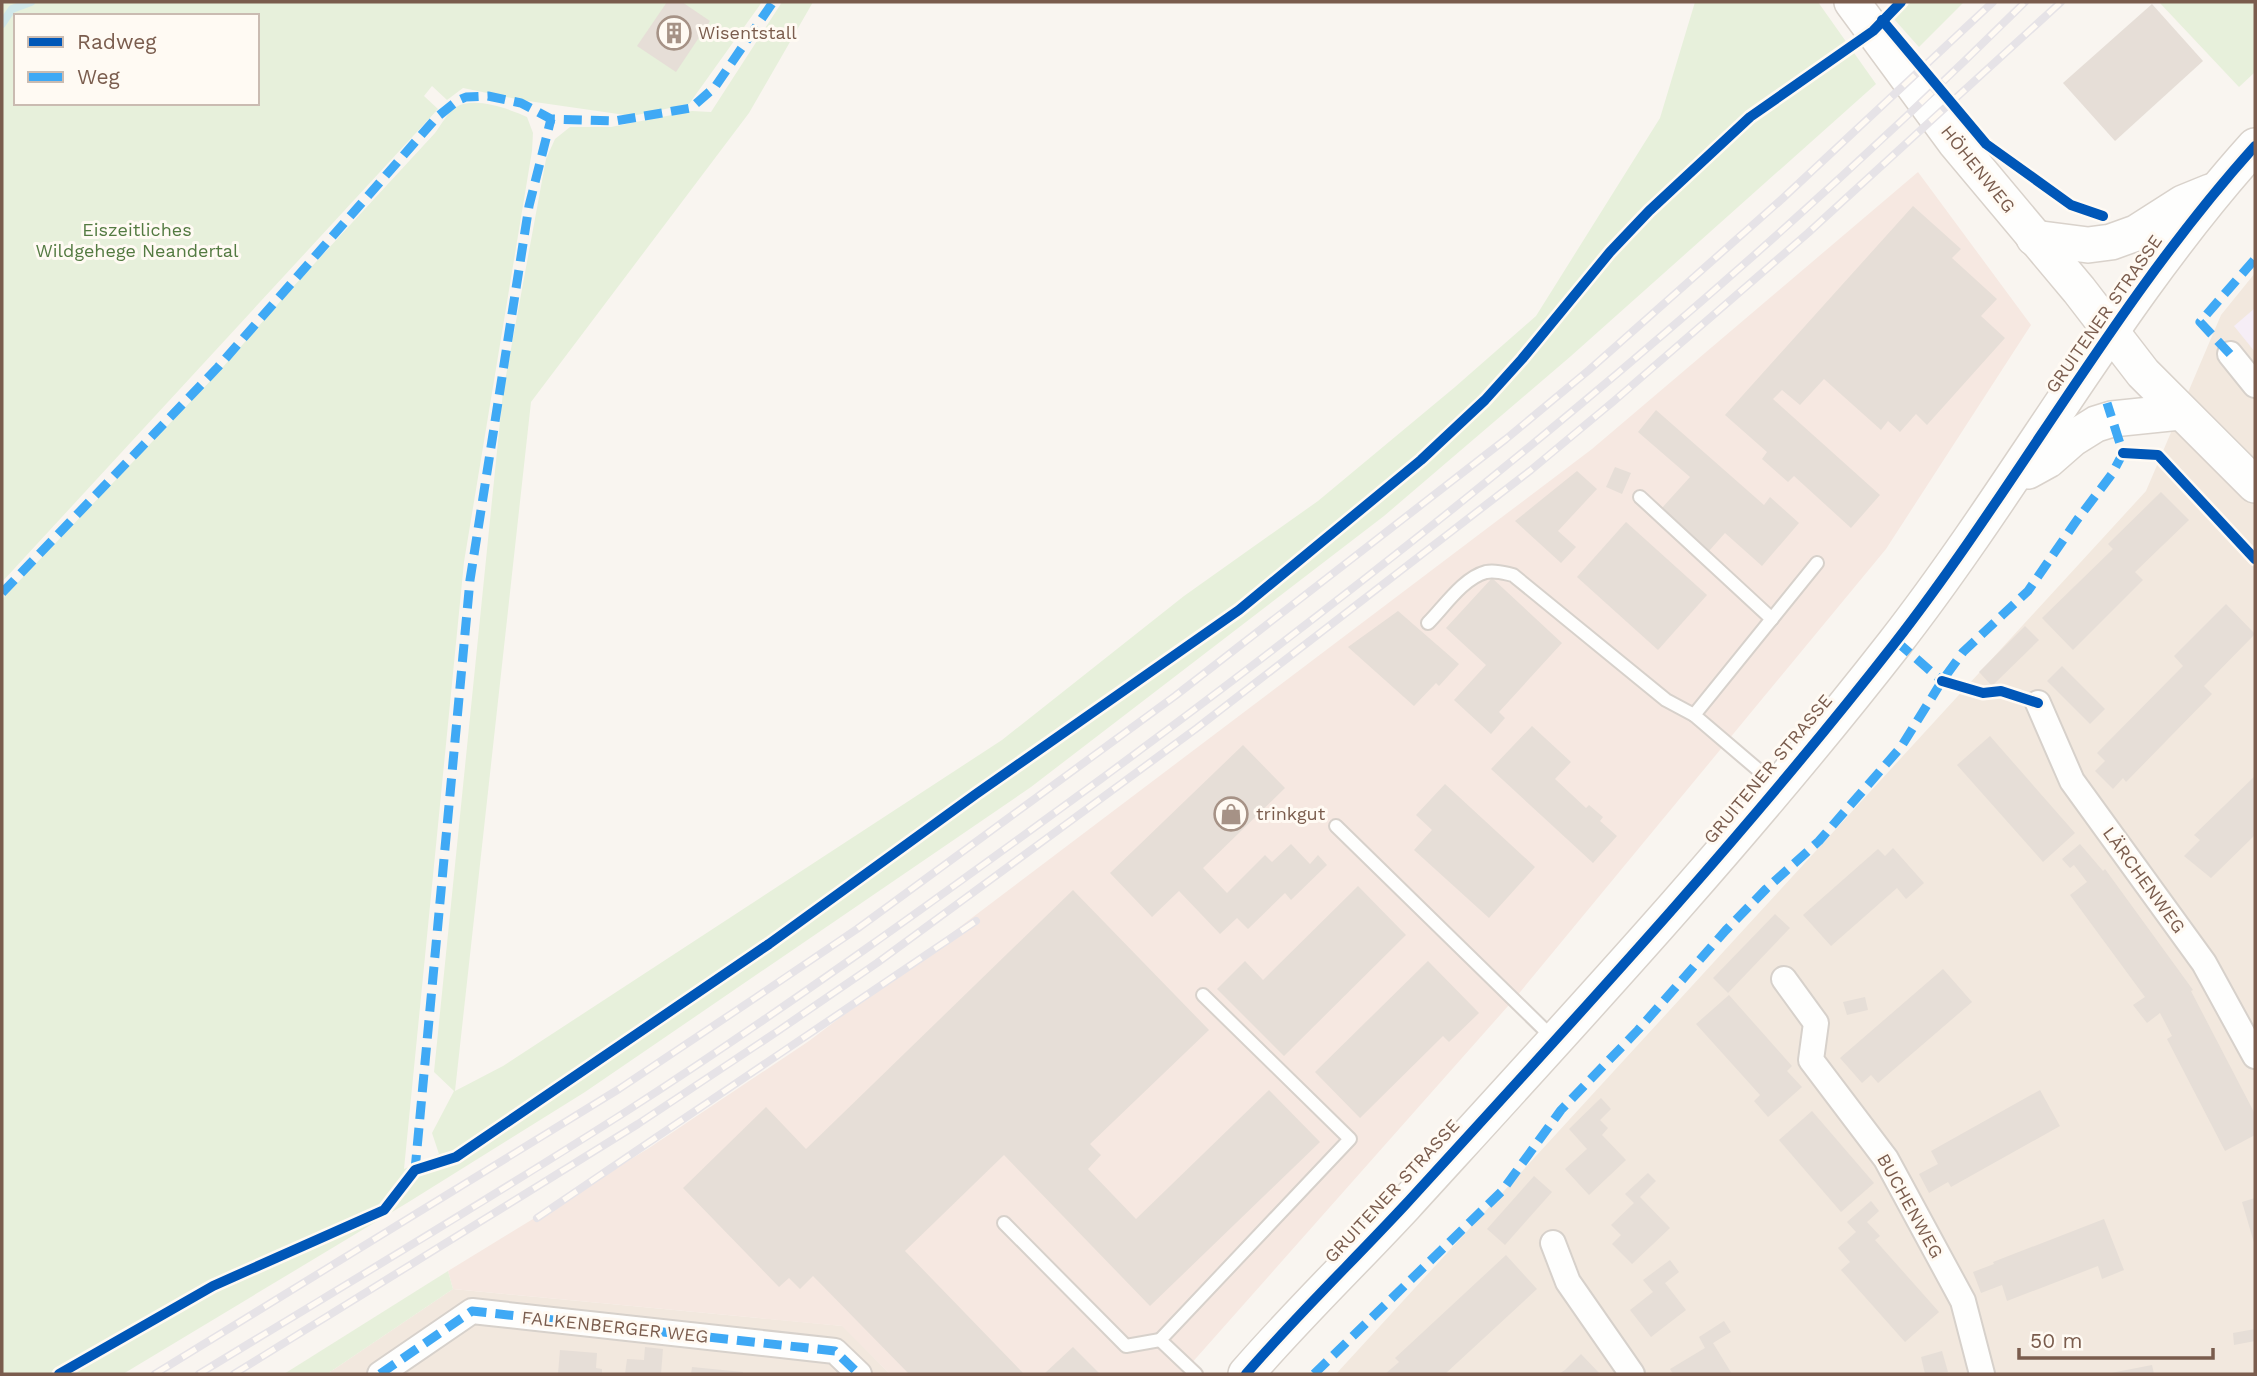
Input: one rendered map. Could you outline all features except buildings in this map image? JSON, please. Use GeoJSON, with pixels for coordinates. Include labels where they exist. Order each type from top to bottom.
{"type":"FeatureCollection","features":[{"type":"Feature","properties":{"kind":"main road","name":"HÖHENWEG"},"geometry":{"type":"LineString","coordinates":[[1852,2],[1955,142],[2143,373],[2255,485]]}},
{"type":"Feature","properties":{"kind":"main road","name":"GRUITENER STRASSE"},"geometry":{"type":"LineString","coordinates":[[1252,1372],[1555,1040],[1779,787],[1896,641],[2014,478],[2144,282],[2216,189],[2255,146]]}},
{"type":"Feature","properties":{"kind":"main road"},"geometry":{"type":"LineString","coordinates":[[2034,238],[2088,245],[2111,242],[2136,233],[2183,203],[2216,189]]}},
{"type":"Feature","properties":{"kind":"main road"},"geometry":{"type":"LineString","coordinates":[[2014,478],[2048,460],[2072,439],[2096,424],[2112,419],[2180,412]]}},
{"type":"Feature","properties":{"kind":"street"},"geometry":{"type":"LineString","coordinates":[[2230,354],[2255,385]]}},
{"type":"Feature","properties":{"kind":"street","name":"LÄRCHENWEG"},"geometry":{"type":"LineString","coordinates":[[2038,703],[2072,781],[2204,963],[2255,1056]]}},
{"type":"Feature","properties":{"kind":"street","name":"BUCHENWEG"},"geometry":{"type":"LineString","coordinates":[[1784,979],[1816,1023],[1811,1060],[1886,1159],[1963,1301],[1982,1374]]}},
{"type":"Feature","properties":{"kind":"street"},"geometry":{"type":"LineString","coordinates":[[1553,1243],[1568,1282],[1632,1374]]}},
{"type":"Feature","properties":{"kind":"street","name":"FALKENBERGER WEG"},"geometry":{"type":"LineString","coordinates":[[380,1374],[472,1311],[835,1350],[859,1374]]}},
{"type":"Feature","properties":{"kind":"lane"},"geometry":{"type":"LineString","coordinates":[[1640,497],[1772,620]]}},
{"type":"Feature","properties":{"kind":"lane"},"geometry":{"type":"LineString","coordinates":[[1694,715],[1817,563]]}},
{"type":"Feature","properties":{"kind":"lane"},"geometry":{"type":"LineString","coordinates":[[1427,623],[1467,583],[1479,575],[1498,571],[1513,575],[1666,700],[1694,715],[1779,787]]}},
{"type":"Feature","properties":{"kind":"lane"},"geometry":{"type":"LineString","coordinates":[[1336,826],[1555,1040]]}},
{"type":"Feature","properties":{"kind":"lane"},"geometry":{"type":"LineString","coordinates":[[1004,1223],[1126,1346],[1160,1340],[1350,1139],[1203,995]]}},
{"type":"Feature","properties":{"kind":"lane"},"geometry":{"type":"LineString","coordinates":[[1160,1340],[1196,1374]]}},
{"type":"Feature","properties":{"kind":"shaded area"},"geometry":{"type":"Polygon","coordinates":[[[1918,172],[2031,325],[1886,549],[1516,997],[1182,1374],[890,1374],[842,1326],[453,1289],[448,1271],[649,1148],[809,1041],[1592,449],[1918,172]]]}},
{"type":"Feature","properties":{"kind":"shaded area"},"geometry":{"type":"Polygon","coordinates":[[[2255,273],[2255,1374],[1336,1374],[2146,491],[2221,315],[2255,273]]]}},
{"type":"Feature","properties":{"kind":"shaded area"},"geometry":{"type":"Polygon","coordinates":[[[2255,308],[2255,352],[2234,326],[2255,308]]]}},
{"type":"Feature","properties":{"kind":"shaded area"},"geometry":{"type":"Polygon","coordinates":[[[453,1289],[843,1326],[890,1374],[327,1374],[453,1289]]]}},
{"type":"Feature","properties":{"kind":"green space","name":"Eiszeitliches Wildgehege Neandertal"},"geometry":{"type":"Polygon","coordinates":[[[2,2],[762,2],[689,104],[632,116],[521,100],[463,88],[447,100],[432,86],[424,96],[438,109],[2,582],[2,2]]]}},
{"type":"Feature","properties":{"kind":"green space"},"geometry":{"type":"Polygon","coordinates":[[[782,2],[813,2],[749,113],[531,402],[455,1091],[503,1066],[1002,740],[1184,596],[1318,501],[1536,316],[1660,118],[1695,2],[1818,2],[1876,84],[1571,356],[1384,516],[1031,787],[585,1092],[123,1374],[2,1374],[2,599],[216,375],[435,133],[453,109],[464,104],[482,103],[502,107],[527,117],[533,133],[532,151],[464,562],[404,1169],[439,1154],[432,1133],[454,1091],[434,1072],[503,392],[546,159],[555,139],[570,127],[611,127],[692,111],[711,112],[782,2]]]}},
{"type":"Feature","properties":{"kind":"green space"},"geometry":{"type":"Polygon","coordinates":[[[1911,2],[1964,2],[1919,47],[1894,19],[1911,2]]]}},
{"type":"Feature","properties":{"kind":"green space"},"geometry":{"type":"Polygon","coordinates":[[[2159,2],[2255,2],[2255,72],[2239,87],[2159,2]]]}},
{"type":"Feature","properties":{"kind":"green space"},"geometry":{"type":"Polygon","coordinates":[[[448,1271],[453,1289],[327,1374],[284,1374],[448,1271]]]}},
{"type":"Feature","properties":{"kind":"waterway"},"geometry":{"type":"LineString","coordinates":[[2,24],[12,9],[31,2]]}},
{"type":"Feature","properties":{"kind":"railway"},"geometry":{"type":"LineString","coordinates":[[155,1374],[619,1089],[857,929],[1175,696],[1506,439],[1589,370],[1782,199],[1993,2]]}},
{"type":"Feature","properties":{"kind":"railway"},"geometry":{"type":"LineString","coordinates":[[199,1374],[523,1176],[690,1070],[926,906],[1222,689],[1460,503],[1692,310],[1805,210],[2025,2]]}},
{"type":"Feature","properties":{"kind":"railway"},"geometry":{"type":"LineString","coordinates":[[234,1374],[638,1124],[778,1031],[877,963],[1197,728],[1531,470],[1614,401],[1808,233],[2061,2]]}},
{"type":"Feature","properties":{"kind":"railway"},"geometry":{"type":"LineString","coordinates":[[537,1218],[976,921]]}},
{"type":"Feature","properties":{"kind":"marked path"},"geometry":{"type":"LineString","coordinates":[[2,593],[218,367],[437,117],[457,101],[466,97],[488,96],[521,103],[551,119],[615,121],[691,108],[715,87],[773,2]]}},
{"type":"Feature","properties":{"kind":"marked path"},"geometry":{"type":"LineString","coordinates":[[413,1172],[470,580],[529,206],[551,119]]}},
{"type":"Feature","properties":{"kind":"marked path"},"geometry":{"type":"LineString","coordinates":[[2230,354],[2200,322],[2255,259]]}},
{"type":"Feature","properties":{"kind":"marked path"},"geometry":{"type":"LineString","coordinates":[[1314,1374],[1502,1191],[1561,1110],[1638,1030],[1726,930],[1819,841],[1901,747],[1963,652],[2028,591],[2112,474],[2123,453],[2107,403]]}},
{"type":"Feature","properties":{"kind":"marked path"},"geometry":{"type":"LineString","coordinates":[[1896,641],[1942,681],[1947,682]]}},
{"type":"Feature","properties":{"kind":"marked path"},"geometry":{"type":"LineString","coordinates":[[380,1374],[472,1311],[835,1351],[859,1374]]}},
{"type":"Feature","properties":{"kind":"cycle path"},"geometry":{"type":"LineString","coordinates":[[59,1374],[213,1286],[384,1210],[415,1170],[456,1157],[769,944],[976,794],[1239,610],[1421,460],[1485,400],[1610,252],[1649,211],[1750,117],[1873,31],[1901,2]]}},
{"type":"Feature","properties":{"kind":"cycle path"},"geometry":{"type":"LineString","coordinates":[[1882,20],[1986,144],[2071,205],[2103,216]]}},
{"type":"Feature","properties":{"kind":"cycle path"},"geometry":{"type":"LineString","coordinates":[[1246,1374],[1593,999],[1777,789],[1894,644],[1984,519],[2113,328],[2205,205],[2255,146]]}},
{"type":"Feature","properties":{"kind":"cycle path"},"geometry":{"type":"LineString","coordinates":[[2123,453],[2158,455],[2255,559]]}},
{"type":"Feature","properties":{"kind":"cycle path"},"geometry":{"type":"LineString","coordinates":[[1942,681],[1983,693],[2001,691],[2038,703]]}},
{"type":"Feature","properties":{"kind":"place","name":"Wisentstall"},"geometry":{"type":"Point","coordinates":[674,33]}},
{"type":"Feature","properties":{"kind":"place","name":"trinkgut"},"geometry":{"type":"Point","coordinates":[1231,814]}}]}
